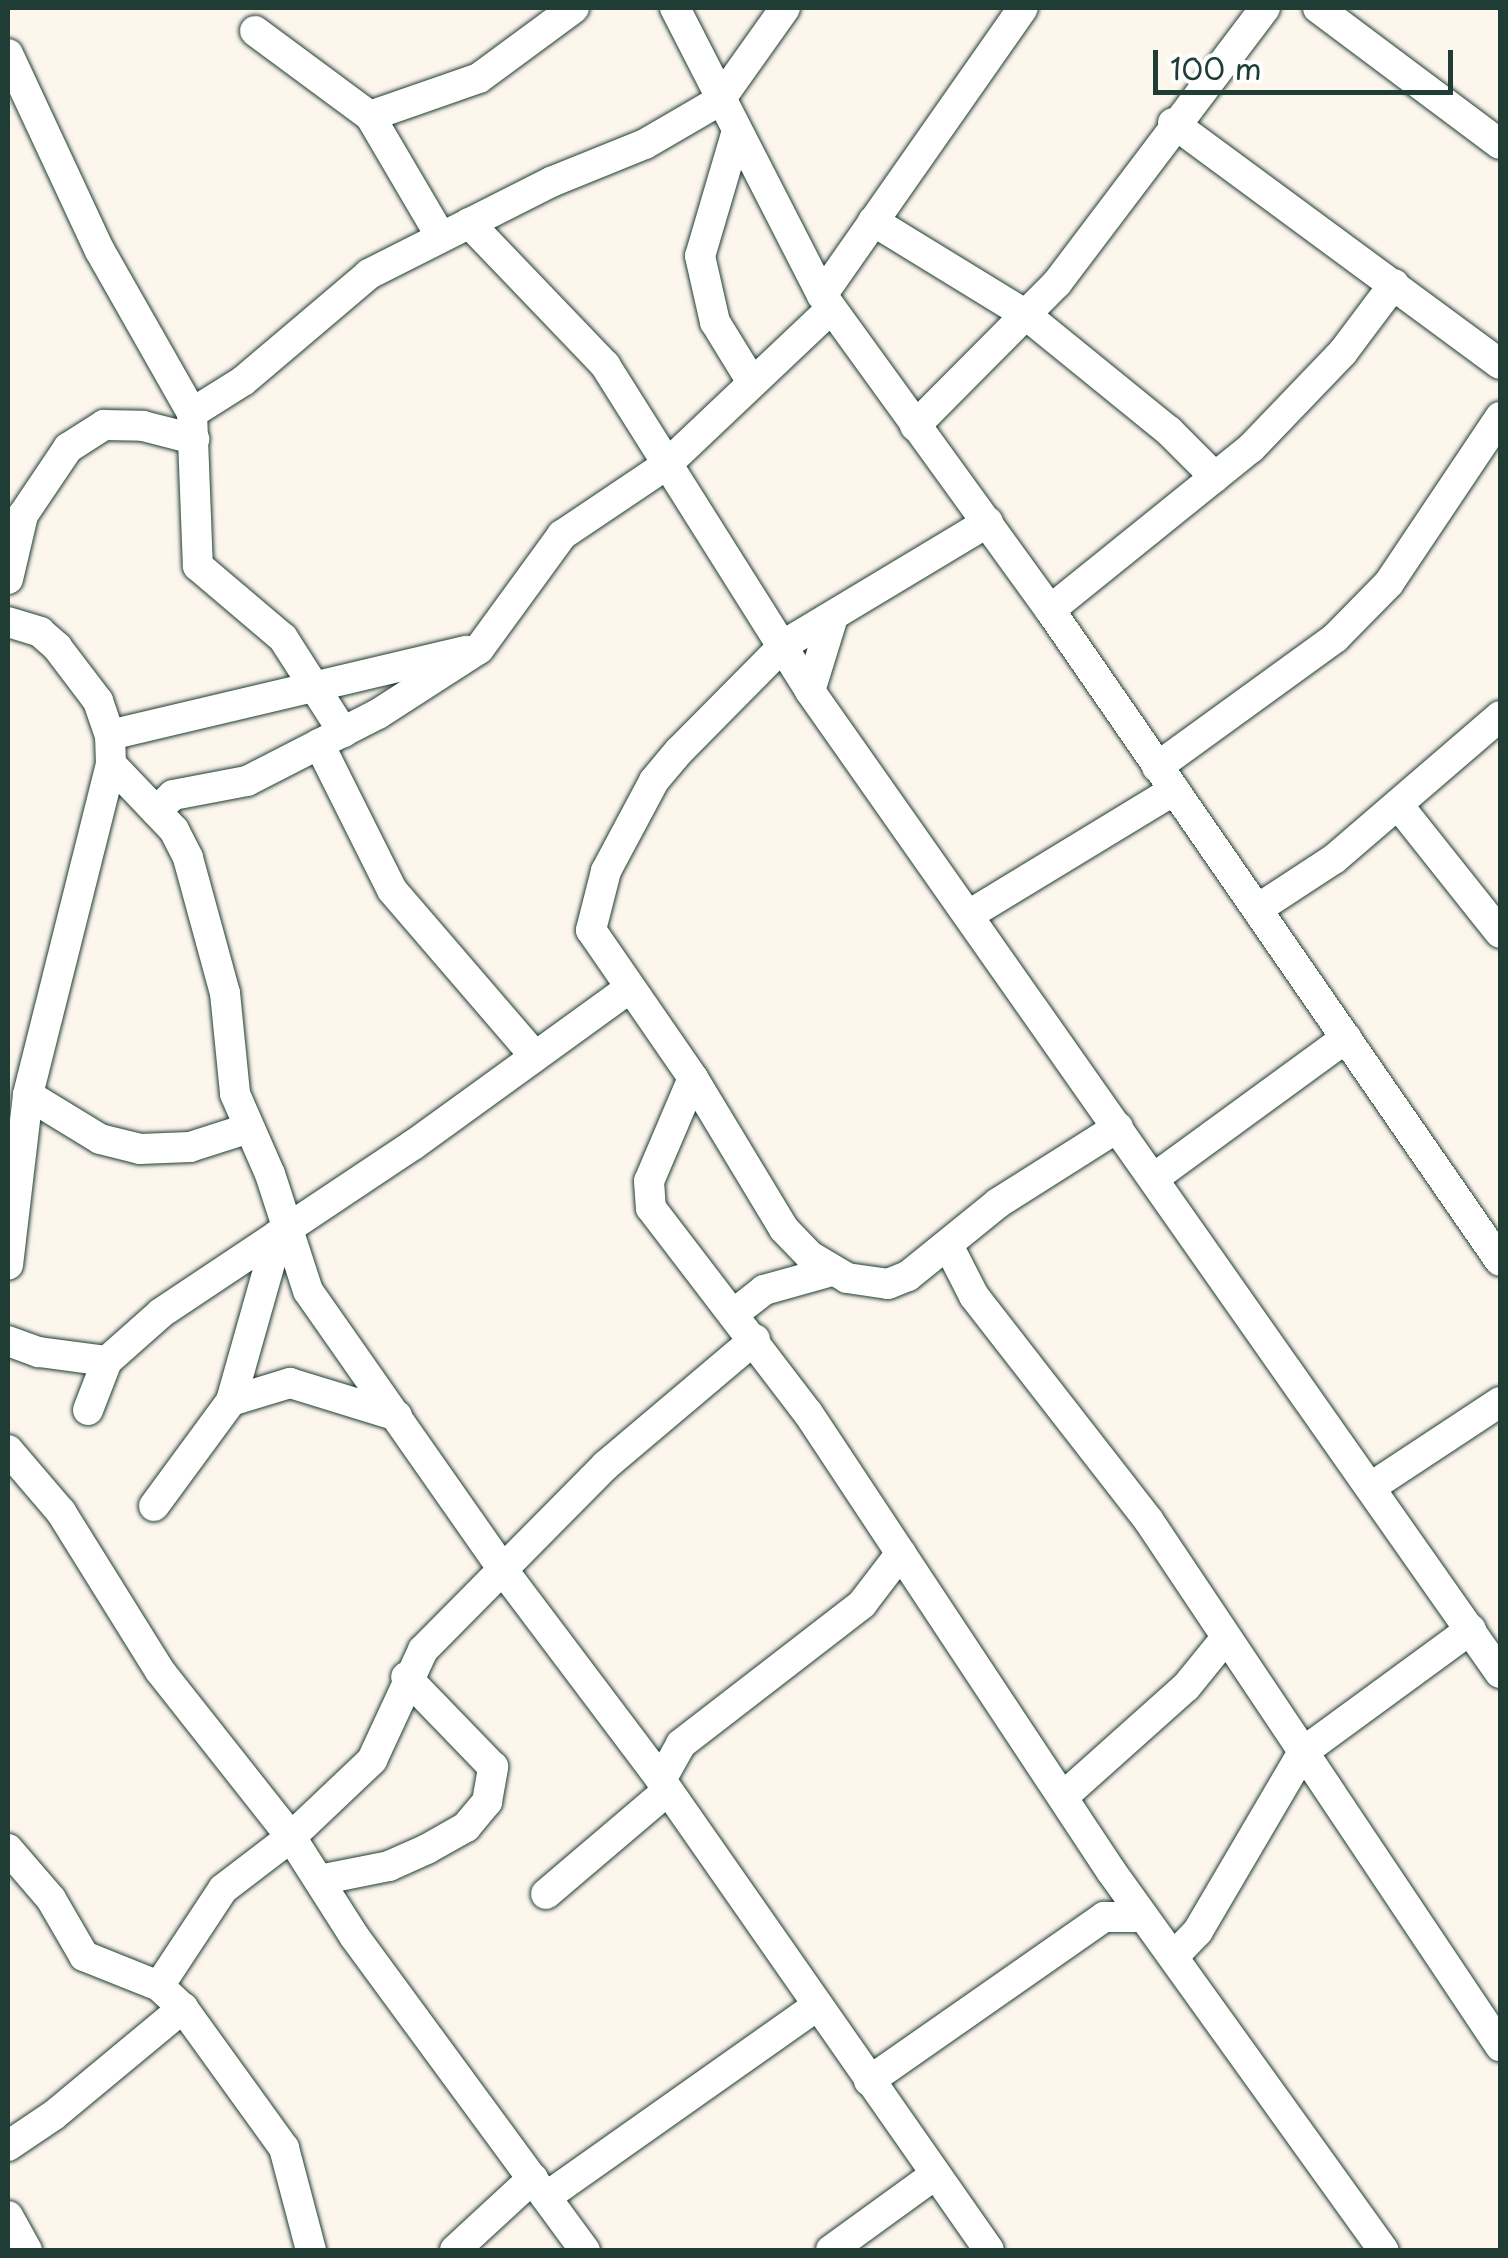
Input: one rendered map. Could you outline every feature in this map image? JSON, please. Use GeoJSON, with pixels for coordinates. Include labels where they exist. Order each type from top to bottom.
{"type":"FeatureCollection","features":[{"type":"Feature","properties":{"kind":"street"},"geometry":{"type":"LineString","coordinates":[[370,116],[479,78],[574,8]]}},
{"type":"Feature","properties":{"kind":"street"},"geometry":{"type":"LineString","coordinates":[[676,8],[719,101],[827,302],[988,522],[1498,1252]]}},
{"type":"Feature","properties":{"kind":"street"},"geometry":{"type":"LineString","coordinates":[[8,579],[22,515],[42,479],[78,440],[104,425],[193,426],[369,274],[455,230],[645,144],[719,101],[785,8]]}},
{"type":"Feature","properties":{"kind":"street"},"geometry":{"type":"LineString","coordinates":[[156,811],[174,795],[247,781],[331,738],[479,649],[562,534],[666,464],[827,302],[874,221],[1023,8]]}},
{"type":"Feature","properties":{"kind":"street"},"geometry":{"type":"LineString","coordinates":[[915,426],[1057,282],[1174,122],[1265,8]]}},
{"type":"Feature","properties":{"kind":"street"},"geometry":{"type":"LineString","coordinates":[[1318,8],[1500,144]]}},
{"type":"Feature","properties":{"kind":"street"},"geometry":{"type":"LineString","coordinates":[[255,31],[370,116],[455,230],[582,335],[784,644],[810,691],[972,913],[1500,1673]]}},
{"type":"Feature","properties":{"kind":"street"},"geometry":{"type":"LineString","coordinates":[[8,54],[100,251],[168,361],[193,426],[198,566],[270,624],[315,687],[331,738],[392,890],[535,1056]]}},
{"type":"Feature","properties":{"kind":"street"},"geometry":{"type":"LineString","coordinates":[[1174,122],[1500,364]]}},
{"type":"Feature","properties":{"kind":"street"},"geometry":{"type":"LineString","coordinates":[[736,134],[700,256],[715,322],[750,379]]}},
{"type":"Feature","properties":{"kind":"street"},"geometry":{"type":"LineString","coordinates":[[874,221],[1025,314],[1169,430],[1215,478]]}},
{"type":"Feature","properties":{"kind":"street"},"geometry":{"type":"LineString","coordinates":[[1050,610],[1215,478],[1343,352],[1394,284]]}},
{"type":"Feature","properties":{"kind":"street"},"geometry":{"type":"LineString","coordinates":[[972,913],[1166,778],[1336,638],[1389,584],[1500,417]]}},
{"type":"Feature","properties":{"kind":"street"},"geometry":{"type":"LineString","coordinates":[[988,522],[832,620],[784,644],[654,781],[606,871],[591,930],[626,990],[693,1078],[784,1229],[832,1271],[888,1284],[948,1244],[998,1203],[1118,1127]]}},
{"type":"Feature","properties":{"kind":"street"},"geometry":{"type":"LineString","coordinates":[[810,691],[832,620]]}},
{"type":"Feature","properties":{"kind":"street"},"geometry":{"type":"LineString","coordinates":[[8,622],[40,632],[57,647],[98,702],[111,749],[174,830],[203,904],[226,993],[228,1055],[246,1129],[270,1174],[282,1232],[308,1291],[503,1570],[637,1746],[932,2177],[989,2250]]}},
{"type":"Feature","properties":{"kind":"street"},"geometry":{"type":"LineString","coordinates":[[111,749],[396,663],[479,649]]}},
{"type":"Feature","properties":{"kind":"street"},"geometry":{"type":"LineString","coordinates":[[1259,908],[1399,806],[1500,716]]}},
{"type":"Feature","properties":{"kind":"street"},"geometry":{"type":"LineString","coordinates":[[8,1265],[28,1095],[111,749]]}},
{"type":"Feature","properties":{"kind":"street"},"geometry":{"type":"LineString","coordinates":[[1399,806],[1500,933]]}},
{"type":"Feature","properties":{"kind":"street"},"geometry":{"type":"LineString","coordinates":[[88,1410],[107,1361],[161,1313],[626,990]]}},
{"type":"Feature","properties":{"kind":"street"},"geometry":{"type":"LineString","coordinates":[[1154,1178],[1346,1038]]}},
{"type":"Feature","properties":{"kind":"street"},"geometry":{"type":"LineString","coordinates":[[693,1078],[646,1198],[755,1339],[1065,1795],[1142,1918],[1174,1955],[1383,2250]]}},
{"type":"Feature","properties":{"kind":"street"},"geometry":{"type":"LineString","coordinates":[[28,1095],[100,1139],[162,1152],[246,1129]]}},
{"type":"Feature","properties":{"kind":"street"},"geometry":{"type":"LineString","coordinates":[[23,1135],[67,1121]]}},
{"type":"Feature","properties":{"kind":"street"},"geometry":{"type":"LineString","coordinates":[[154,1506],[230,1401],[282,1232]]}},
{"type":"Feature","properties":{"kind":"street"},"geometry":{"type":"LineString","coordinates":[[948,1244],[974,1296],[1061,1400],[1500,2046]]}},
{"type":"Feature","properties":{"kind":"street"},"geometry":{"type":"LineString","coordinates":[[736,1312],[764,1290],[832,1271]]}},
{"type":"Feature","properties":{"kind":"street"},"geometry":{"type":"LineString","coordinates":[[159,1986],[223,1889],[290,1838],[372,1760],[406,1677],[423,1650],[606,1465],[755,1339]]}},
{"type":"Feature","properties":{"kind":"street"},"geometry":{"type":"LineString","coordinates":[[8,1341],[38,1352],[107,1361]]}},
{"type":"Feature","properties":{"kind":"street"},"geometry":{"type":"LineString","coordinates":[[230,1401],[290,1383],[397,1416]]}},
{"type":"Feature","properties":{"kind":"street"},"geometry":{"type":"LineString","coordinates":[[1371,1487],[1500,1402]]}},
{"type":"Feature","properties":{"kind":"street"},"geometry":{"type":"LineString","coordinates":[[8,1450],[60,1512],[160,1672],[290,1838],[585,2250]]}},
{"type":"Feature","properties":{"kind":"street"},"geometry":{"type":"LineString","coordinates":[[546,1894],[664,1785],[681,1744],[862,1604],[901,1553]]}},
{"type":"Feature","properties":{"kind":"street"},"geometry":{"type":"LineString","coordinates":[[1174,1955],[1198,1931],[1303,1752],[1471,1628]]}},
{"type":"Feature","properties":{"kind":"street"},"geometry":{"type":"LineString","coordinates":[[1065,1795],[1186,1687],[1226,1638]]}},
{"type":"Feature","properties":{"kind":"street"},"geometry":{"type":"LineString","coordinates":[[319,1880],[389,1866],[427,1849],[466,1826],[487,1802],[493,1768],[406,1677]]}},
{"type":"Feature","properties":{"kind":"street"},"geometry":{"type":"LineString","coordinates":[[637,1746],[681,1744]]}},
{"type":"Feature","properties":{"kind":"street"},"geometry":{"type":"LineString","coordinates":[[8,1849],[51,1899],[84,1956],[159,1986],[183,2008],[284,2148],[312,2250]]}},
{"type":"Feature","properties":{"kind":"street"},"geometry":{"type":"LineString","coordinates":[[1104,1916],[1110,1871]]}},
{"type":"Feature","properties":{"kind":"street"},"geometry":{"type":"LineString","coordinates":[[869,2082],[1104,1916],[1142,1918]]}},
{"type":"Feature","properties":{"kind":"street"},"geometry":{"type":"LineString","coordinates":[[455,2250],[540,2188],[817,2006]]}},
{"type":"Feature","properties":{"kind":"street"},"geometry":{"type":"LineString","coordinates":[[8,2146],[54,2115],[183,2008]]}},
{"type":"Feature","properties":{"kind":"street"},"geometry":{"type":"LineString","coordinates":[[831,2250],[932,2177]]}},
{"type":"Feature","properties":{"kind":"street"},"geometry":{"type":"LineString","coordinates":[[8,2216],[27,2250]]}}]}
